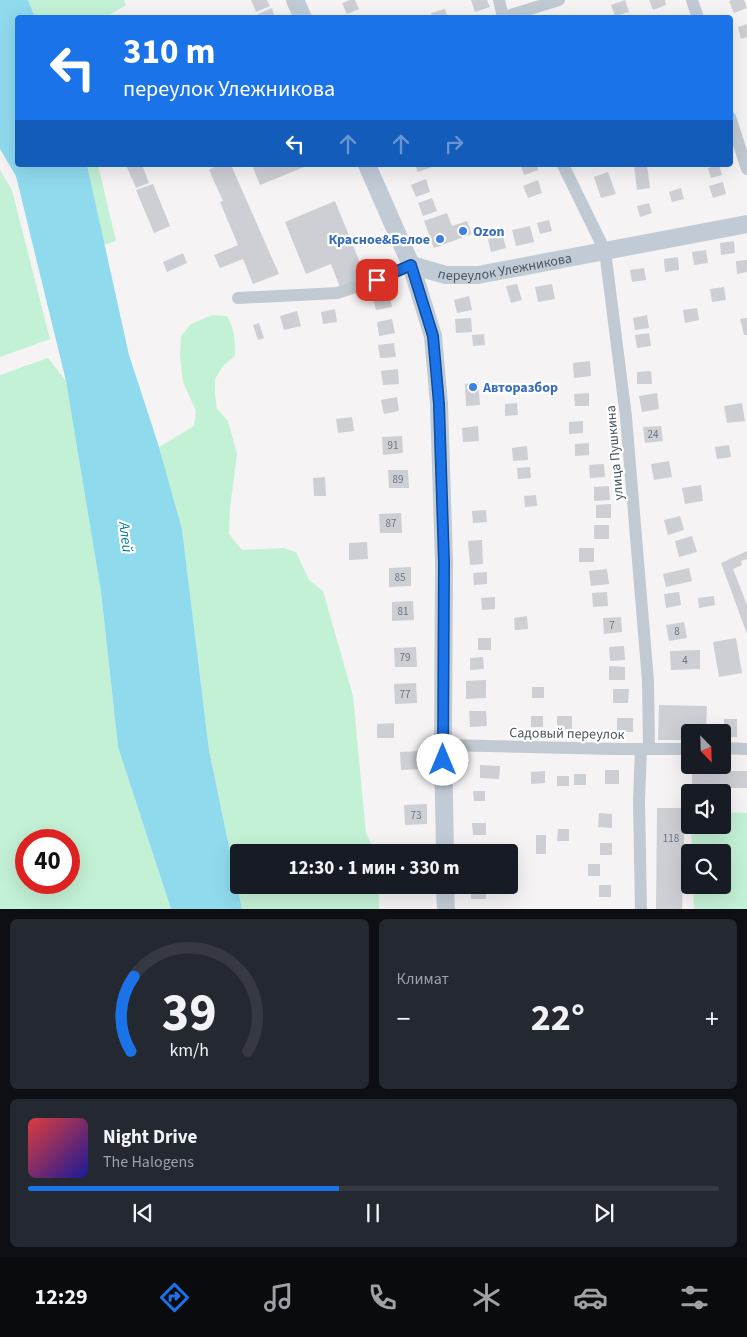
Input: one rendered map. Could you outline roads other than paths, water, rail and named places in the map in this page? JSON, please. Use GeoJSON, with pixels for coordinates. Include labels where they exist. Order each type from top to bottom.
{"type":"FeatureCollection","features":[{"type":"Feature","properties":{"kind":"street"},"geometry":{"type":"LineString","coordinates":[[295,0],[301,15]]}},
{"type":"Feature","properties":{"kind":"street"},"geometry":{"type":"LineString","coordinates":[[499,0],[502,15]]}},
{"type":"Feature","properties":{"kind":"street"},"geometry":{"type":"LineString","coordinates":[[509,15],[559,0]]}},
{"type":"Feature","properties":{"kind":"street"},"geometry":{"type":"LineString","coordinates":[[692,0],[697,15]]}},
{"type":"Feature","properties":{"kind":"street"},"geometry":{"type":"LineString","coordinates":[[733,126],[747,170]]}},
{"type":"Feature","properties":{"kind":"street"},"geometry":{"type":"LineString","coordinates":[[368,167],[411,265],[433,336],[439,404],[444,562],[443,745],[445,844]]}},
{"type":"Feature","properties":{"kind":"street","name":"улица Пушкина"},"geometry":{"type":"LineString","coordinates":[[564,167],[605,251],[626,417],[648,681],[645,749],[639,800],[641,909]]}},
{"type":"Feature","properties":{"kind":"street","name":"переулок Улежникова"},"geometry":{"type":"LineString","coordinates":[[411,265],[447,275],[478,275],[747,224]]}},
{"type":"Feature","properties":{"kind":"street"},"geometry":{"type":"LineString","coordinates":[[238,298],[337,293],[377,280],[411,265]]}},
{"type":"Feature","properties":{"kind":"street"},"geometry":{"type":"LineString","coordinates":[[420,294],[447,275]]}},
{"type":"Feature","properties":{"kind":"street","name":"Садовый переулок"},"geometry":{"type":"LineString","coordinates":[[443,745],[681,748]]}},
{"type":"Feature","properties":{"kind":"street"},"geometry":{"type":"LineString","coordinates":[[731,748],[747,749]]}},
{"type":"Feature","properties":{"kind":"street"},"geometry":{"type":"LineString","coordinates":[[445,894],[446,909]]}},
{"type":"Feature","properties":{"kind":"water","name":"Алей"},"geometry":{"type":"Polygon","coordinates":[[[0,0],[28,0],[34,15],[15,15],[15,167],[87,167],[129,355],[159,447],[182,529],[209,750],[230,851],[230,894],[239,894],[242,909],[171,909],[118,747],[101,592],[66,381],[16,176],[0,149],[0,0]]]}},
{"type":"Feature","properties":{"kind":"place","name":"Ozon"},"geometry":{"type":"Point","coordinates":[463,231]}},
{"type":"Feature","properties":{"kind":"place","name":"Красное&Белое"},"geometry":{"type":"Point","coordinates":[440,239]}},
{"type":"Feature","properties":{"kind":"place","name":"Авторазбор"},"geometry":{"type":"Point","coordinates":[473,387]}}]}
